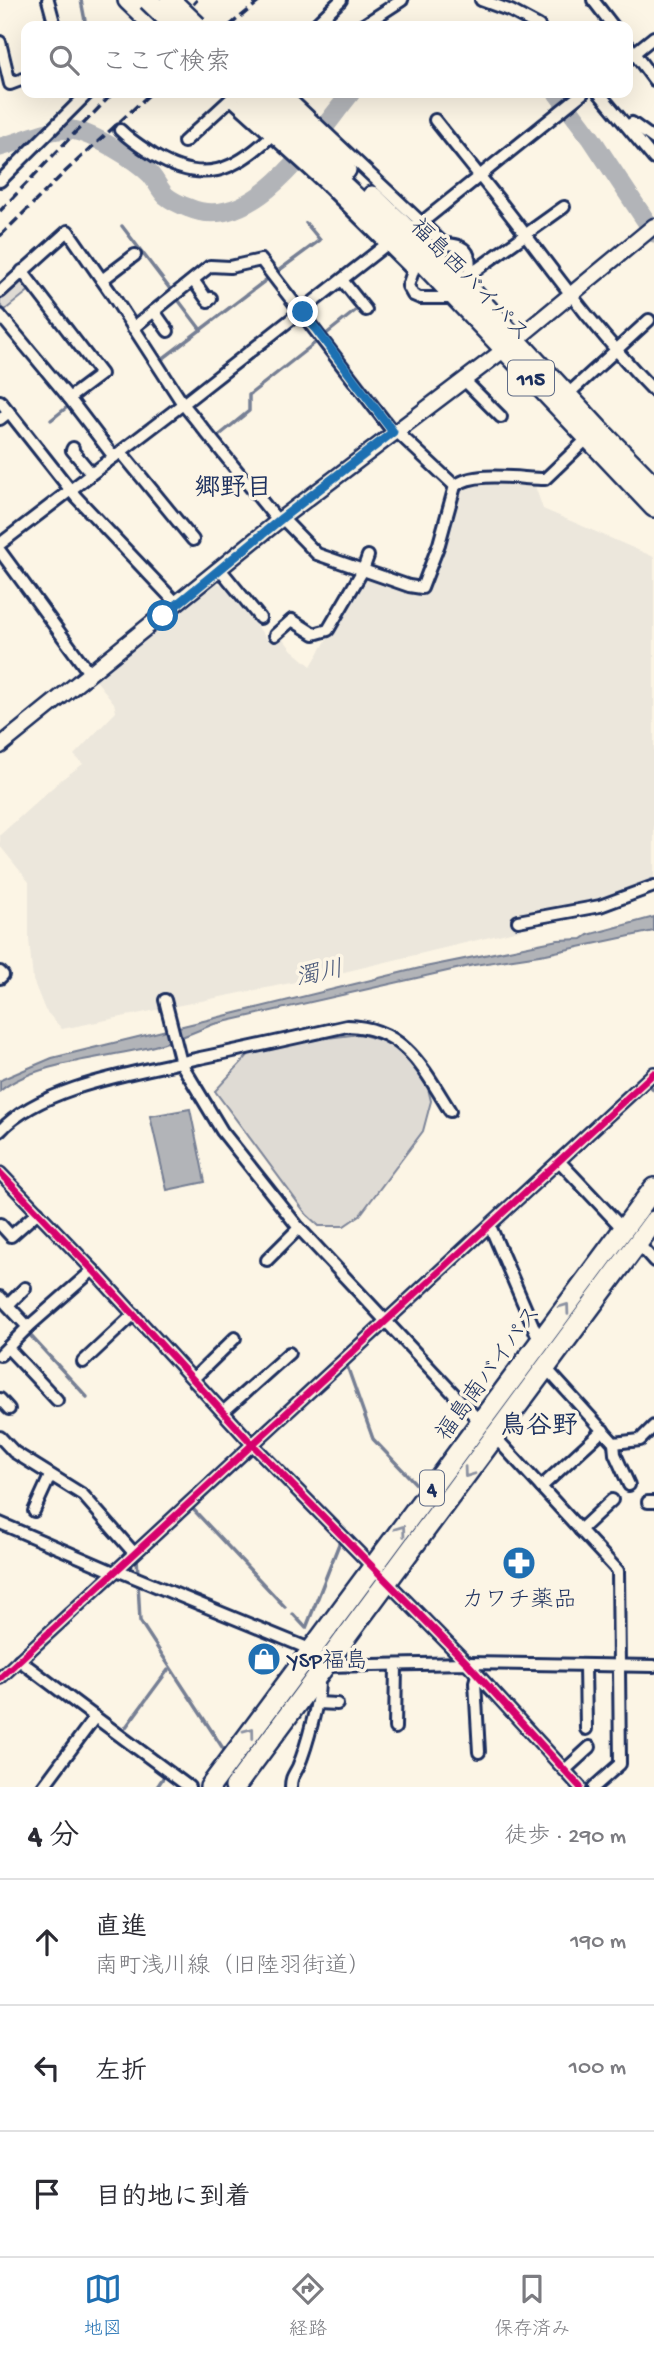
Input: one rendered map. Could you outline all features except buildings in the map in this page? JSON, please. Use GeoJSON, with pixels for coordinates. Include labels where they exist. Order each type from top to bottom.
{"type":"FeatureCollection","features":[{"type":"Feature","properties":{"kind":"highway"},"geometry":{"type":"LineString","coordinates":[[128,0],[156,21]]}},
{"type":"Feature","properties":{"kind":"highway"},"geometry":{"type":"LineString","coordinates":[[148,0],[158,21]]}},
{"type":"Feature","properties":{"kind":"highway"},"geometry":{"type":"LineString","coordinates":[[170,0],[192,21]]}},
{"type":"Feature","properties":{"kind":"highway","name":"福島西バイパス"},"geometry":{"type":"LineString","coordinates":[[241,98],[416,236]]}},
{"type":"Feature","properties":{"kind":"highway","name":"福島西バイパス"},"geometry":{"type":"LineString","coordinates":[[271,98],[416,236],[464,287],[510,345],[651,490]]}},
{"type":"Feature","properties":{"kind":"highway","name":"福島西バイパス"},"geometry":{"type":"LineString","coordinates":[[510,345],[566,395],[593,433]]}},
{"type":"Feature","properties":{"kind":"highway","name":"福島南バイパス"},"geometry":{"type":"LineString","coordinates":[[242,1784],[545,1368],[631,1236],[654,1188]]}},
{"type":"Feature","properties":{"kind":"highway","name":"福島南バイパス"},"geometry":{"type":"LineString","coordinates":[[209,1787],[540,1343],[631,1236],[654,1221]]}},
{"type":"Feature","properties":{"kind":"street"},"geometry":{"type":"LineString","coordinates":[[48,0],[54,21]]}},
{"type":"Feature","properties":{"kind":"street"},"geometry":{"type":"LineString","coordinates":[[319,21],[341,0]]}},
{"type":"Feature","properties":{"kind":"street"},"geometry":{"type":"LineString","coordinates":[[370,21],[402,0]]}},
{"type":"Feature","properties":{"kind":"street"},"geometry":{"type":"LineString","coordinates":[[481,0],[530,21]]}},
{"type":"Feature","properties":{"kind":"street"},"geometry":{"type":"LineString","coordinates":[[593,0],[609,21]]}},
{"type":"Feature","properties":{"kind":"street"},"geometry":{"type":"LineString","coordinates":[[633,50],[654,37]]}},
{"type":"Feature","properties":{"kind":"street"},"geometry":{"type":"LineString","coordinates":[[0,43],[10,84],[21,80]]}},
{"type":"Feature","properties":{"kind":"street"},"geometry":{"type":"LineString","coordinates":[[633,56],[654,80]]}},
{"type":"Feature","properties":{"kind":"street"},"geometry":{"type":"LineString","coordinates":[[0,181],[83,98]]}},
{"type":"Feature","properties":{"kind":"street"},"geometry":{"type":"LineString","coordinates":[[184,142],[236,98]]}},
{"type":"Feature","properties":{"kind":"street"},"geometry":{"type":"LineString","coordinates":[[240,98],[272,135],[413,271],[408,286],[413,295],[420,298],[464,287],[525,233],[565,207]]}},
{"type":"Feature","properties":{"kind":"street"},"geometry":{"type":"LineString","coordinates":[[293,98],[342,148],[416,236],[444,244],[458,244],[465,248],[469,258],[464,287]]}},
{"type":"Feature","properties":{"kind":"street"},"geometry":{"type":"LineString","coordinates":[[416,236],[480,176],[577,98]]}},
{"type":"Feature","properties":{"kind":"street"},"geometry":{"type":"LineString","coordinates":[[603,98],[654,159]]}},
{"type":"Feature","properties":{"kind":"street"},"geometry":{"type":"LineString","coordinates":[[435,120],[525,233],[570,296],[616,352],[654,391]]}},
{"type":"Feature","properties":{"kind":"street"},"geometry":{"type":"LineString","coordinates":[[627,127],[632,124],[654,139]]}},
{"type":"Feature","properties":{"kind":"street"},"geometry":{"type":"LineString","coordinates":[[120,130],[130,140],[164,161],[194,173],[214,172],[232,166],[253,154],[272,135]]}},
{"type":"Feature","properties":{"kind":"street"},"geometry":{"type":"LineString","coordinates":[[0,746],[280,519],[510,345],[654,226]]}},
{"type":"Feature","properties":{"kind":"street"},"geometry":{"type":"LineString","coordinates":[[0,292],[68,231],[183,404],[280,519],[317,554],[409,586],[422,588],[439,544],[455,486],[462,480],[485,477],[545,479],[593,433]]}},
{"type":"Feature","properties":{"kind":"street"},"geometry":{"type":"LineString","coordinates":[[0,544],[303,312],[387,244]]}},
{"type":"Feature","properties":{"kind":"street"},"geometry":{"type":"LineString","coordinates":[[71,260],[82,251]]}},
{"type":"Feature","properties":{"kind":"street"},"geometry":{"type":"LineString","coordinates":[[102,280],[135,255]]}},
{"type":"Feature","properties":{"kind":"street"},"geometry":{"type":"LineString","coordinates":[[133,328],[210,266],[230,267],[261,260],[394,431],[455,486]]}},
{"type":"Feature","properties":{"kind":"street"},"geometry":{"type":"LineString","coordinates":[[22,271],[101,374],[69,398]]}},
{"type":"Feature","properties":{"kind":"street"},"geometry":{"type":"LineString","coordinates":[[193,280],[208,301],[211,298]]}},
{"type":"Feature","properties":{"kind":"street"},"geometry":{"type":"LineString","coordinates":[[342,280],[366,310]]}},
{"type":"Feature","properties":{"kind":"street"},"geometry":{"type":"LineString","coordinates":[[154,311],[169,331]]}},
{"type":"Feature","properties":{"kind":"street"},"geometry":{"type":"LineString","coordinates":[[0,315],[117,455],[194,540]]}},
{"type":"Feature","properties":{"kind":"street"},"geometry":{"type":"LineString","coordinates":[[566,395],[649,320]]}},
{"type":"Feature","properties":{"kind":"street"},"geometry":{"type":"LineString","coordinates":[[644,381],[654,371]]}},
{"type":"Feature","properties":{"kind":"street"},"geometry":{"type":"LineString","coordinates":[[464,380],[501,417]]}},
{"type":"Feature","properties":{"kind":"street"},"geometry":{"type":"LineString","coordinates":[[0,401],[5,416],[177,604]]}},
{"type":"Feature","properties":{"kind":"street"},"geometry":{"type":"LineString","coordinates":[[74,448],[72,450],[91,473]]}},
{"type":"Feature","properties":{"kind":"street"},"geometry":{"type":"LineString","coordinates":[[0,551],[90,674]]}},
{"type":"Feature","properties":{"kind":"street"},"geometry":{"type":"LineString","coordinates":[[275,635],[292,620],[314,634],[328,630],[363,570],[368,556]]}},
{"type":"Feature","properties":{"kind":"street"},"geometry":{"type":"LineString","coordinates":[[220,569],[260,618]]}},
{"type":"Feature","properties":{"kind":"street"},"geometry":{"type":"LineString","coordinates":[[518,921],[600,906],[654,886]]}},
{"type":"Feature","properties":{"kind":"street"},"geometry":{"type":"LineString","coordinates":[[0,972],[3,975],[0,978]]}},
{"type":"Feature","properties":{"kind":"street"},"geometry":{"type":"LineString","coordinates":[[165,1000],[179,1058],[222,1131],[299,1228],[481,1423]]}},
{"type":"Feature","properties":{"kind":"street"},"geometry":{"type":"LineString","coordinates":[[0,1131],[26,1109],[57,1094],[179,1058],[347,1026],[359,1026],[390,1036],[412,1053],[450,1111]]}},
{"type":"Feature","properties":{"kind":"street"},"geometry":{"type":"LineString","coordinates":[[0,1678],[654,1073]]}},
{"type":"Feature","properties":{"kind":"street"},"geometry":{"type":"LineString","coordinates":[[559,1162],[654,1261]]}},
{"type":"Feature","properties":{"kind":"street"},"geometry":{"type":"LineString","coordinates":[[0,1173],[253,1445],[467,1663],[580,1787]]}},
{"type":"Feature","properties":{"kind":"street"},"geometry":{"type":"LineString","coordinates":[[0,1224],[11,1236],[37,1212]]}},
{"type":"Feature","properties":{"kind":"street"},"geometry":{"type":"LineString","coordinates":[[490,1226],[540,1343]]}},
{"type":"Feature","properties":{"kind":"street"},"geometry":{"type":"LineString","coordinates":[[267,1260],[299,1228]]}},
{"type":"Feature","properties":{"kind":"street"},"geometry":{"type":"LineString","coordinates":[[57,1400],[4,1351],[93,1270]]}},
{"type":"Feature","properties":{"kind":"street"},"geometry":{"type":"LineString","coordinates":[[25,1289],[4,1301],[28,1327]]}},
{"type":"Feature","properties":{"kind":"street"},"geometry":{"type":"LineString","coordinates":[[83,1362],[134,1314]]}},
{"type":"Feature","properties":{"kind":"street"},"geometry":{"type":"LineString","coordinates":[[193,1378],[235,1338]]}},
{"type":"Feature","properties":{"kind":"street"},"geometry":{"type":"LineString","coordinates":[[223,1412],[289,1353]]}},
{"type":"Feature","properties":{"kind":"street"},"geometry":{"type":"LineString","coordinates":[[545,1368],[614,1443],[615,1454],[629,1485]]}},
{"type":"Feature","properties":{"kind":"street"},"geometry":{"type":"LineString","coordinates":[[0,1399],[9,1409]]}},
{"type":"Feature","properties":{"kind":"street"},"geometry":{"type":"LineString","coordinates":[[614,1443],[640,1440],[654,1426]]}},
{"type":"Feature","properties":{"kind":"street"},"geometry":{"type":"LineString","coordinates":[[541,1487],[603,1430]]}},
{"type":"Feature","properties":{"kind":"street"},"geometry":{"type":"LineString","coordinates":[[0,1437],[14,1452],[83,1495],[134,1553]]}},
{"type":"Feature","properties":{"kind":"street"},"geometry":{"type":"LineString","coordinates":[[495,1437],[618,1571],[620,1764],[594,1787]]}},
{"type":"Feature","properties":{"kind":"street"},"geometry":{"type":"LineString","coordinates":[[34,1511],[50,1476]]}},
{"type":"Feature","properties":{"kind":"street"},"geometry":{"type":"LineString","coordinates":[[580,1530],[612,1500]]}},
{"type":"Feature","properties":{"kind":"street"},"geometry":{"type":"LineString","coordinates":[[0,1523],[312,1650]]}},
{"type":"Feature","properties":{"kind":"street"},"geometry":{"type":"LineString","coordinates":[[19,1660],[189,1787]]}},
{"type":"Feature","properties":{"kind":"street"},"geometry":{"type":"LineString","coordinates":[[291,1787],[291,1778],[316,1720],[322,1671],[467,1663],[654,1666]]}},
{"type":"Feature","properties":{"kind":"street"},"geometry":{"type":"LineString","coordinates":[[395,1728],[396,1665]]}},
{"type":"Feature","properties":{"kind":"street"},"geometry":{"type":"LineString","coordinates":[[585,1665],[586,1729]]}},
{"type":"Feature","properties":{"kind":"street"},"geometry":{"type":"LineString","coordinates":[[477,1675],[475,1682],[479,1752]]}},
{"type":"Feature","properties":{"kind":"street"},"geometry":{"type":"LineString","coordinates":[[317,1703],[337,1704]]}},
{"type":"Feature","properties":{"kind":"street"},"geometry":{"type":"LineString","coordinates":[[43,1787],[95,1717]]}},
{"type":"Feature","properties":{"kind":"street"},"geometry":{"type":"LineString","coordinates":[[565,1770],[590,1746]]}},
{"type":"Feature","properties":{"kind":"shaded area"},"geometry":{"type":"Polygon","coordinates":[[[16,280],[23,281],[31,289],[5,310],[0,305],[0,296],[16,280]]]}},
{"type":"Feature","properties":{"kind":"shaded area"},"geometry":{"type":"Polygon","coordinates":[[[483,480],[534,483],[543,509],[654,557],[654,891],[619,906],[340,973],[62,1029],[45,1010],[33,980],[29,939],[29,882],[0,846],[0,835],[62,779],[83,764],[74,755],[116,712],[114,703],[95,679],[213,582],[227,586],[269,642],[279,634],[292,650],[311,666],[364,577],[374,576],[421,593],[459,486],[483,480]]]}},
{"type":"Feature","properties":{"kind":"shaded area","name":"濁川"},"geometry":{"type":"Polygon","coordinates":[[[654,917],[654,931],[546,954],[474,965],[214,1024],[162,1044],[33,1073],[0,1091],[0,1081],[3,1079],[52,1058],[420,968],[558,940],[582,939],[654,917]]]}},
{"type":"Feature","properties":{"kind":"shaded area"},"geometry":{"type":"Polygon","coordinates":[[[360,1034],[393,1044],[407,1053],[427,1084],[431,1101],[423,1131],[360,1215],[344,1226],[319,1226],[307,1215],[215,1091],[252,1051],[360,1034]]]}},
{"type":"Feature","properties":{"kind":"shaded area"},"geometry":{"type":"Polygon","coordinates":[[[190,1109],[205,1182],[167,1190],[150,1116],[190,1109]]]}},
{"type":"Feature","properties":{"kind":"waterway"},"geometry":{"type":"LineString","coordinates":[[81,0],[85,21]]}},
{"type":"Feature","properties":{"kind":"waterway"},"geometry":{"type":"LineString","coordinates":[[0,147],[55,131],[80,132],[102,141],[134,161],[150,174],[171,200],[189,208],[213,213],[237,208],[260,195],[282,177],[347,98]]}},
{"type":"Feature","properties":{"kind":"waterway"},"geometry":{"type":"LineString","coordinates":[[561,98],[591,138],[654,233]]}},
{"type":"Feature","properties":{"kind":"waterway"},"geometry":{"type":"LineString","coordinates":[[274,274],[320,240],[306,223]]}},
{"type":"Feature","properties":{"kind":"waterway"},"geometry":{"type":"LineString","coordinates":[[122,226],[170,289]]}},
{"type":"Feature","properties":{"kind":"waterway"},"geometry":{"type":"LineString","coordinates":[[161,360],[270,277]]}},
{"type":"Feature","properties":{"kind":"waterway"},"geometry":{"type":"LineString","coordinates":[[176,297],[201,330]]}},
{"type":"Feature","properties":{"kind":"waterway"},"geometry":{"type":"LineString","coordinates":[[325,335],[360,307]]}},
{"type":"Feature","properties":{"kind":"waterway"},"geometry":{"type":"LineString","coordinates":[[216,438],[249,411],[249,395],[315,343]]}},
{"type":"Feature","properties":{"kind":"waterway"},"geometry":{"type":"LineString","coordinates":[[51,420],[66,408]]}},
{"type":"Feature","properties":{"kind":"waterway"},"geometry":{"type":"LineString","coordinates":[[648,1083],[654,1090]]}},
{"type":"Feature","properties":{"kind":"waterway"},"geometry":{"type":"LineString","coordinates":[[28,1333],[87,1397]]}},
{"type":"Feature","properties":{"kind":"waterway"},"geometry":{"type":"LineString","coordinates":[[346,1363],[373,1439],[418,1486]]}},
{"type":"Feature","properties":{"kind":"waterway"},"geometry":{"type":"LineString","coordinates":[[88,1494],[113,1522]]}},
{"type":"Feature","properties":{"kind":"waterway"},"geometry":{"type":"LineString","coordinates":[[191,1507],[285,1607]]}},
{"type":"Feature","properties":{"kind":"waterway"},"geometry":{"type":"LineString","coordinates":[[293,1614],[306,1628],[339,1544]]}},
{"type":"Feature","properties":{"kind":"waterway"},"geometry":{"type":"LineString","coordinates":[[137,1557],[138,1576]]}},
{"type":"Feature","properties":{"kind":"waterway"},"geometry":{"type":"LineString","coordinates":[[138,1582],[140,1621],[226,1753]]}},
{"type":"Feature","properties":{"kind":"waterway"},"geometry":{"type":"LineString","coordinates":[[123,1731],[168,1670]]}},
{"type":"Feature","properties":{"kind":"waterway"},"geometry":{"type":"LineString","coordinates":[[157,1787],[165,1775]]}},
{"type":"Feature","properties":{"kind":"railway"},"geometry":{"type":"LineString","coordinates":[[178,21],[197,0]]}},
{"type":"Feature","properties":{"kind":"railway"},"geometry":{"type":"LineString","coordinates":[[235,21],[261,0]]}},
{"type":"Feature","properties":{"kind":"railway"},"geometry":{"type":"LineString","coordinates":[[0,211],[108,98]]}},
{"type":"Feature","properties":{"kind":"railway"},"geometry":{"type":"LineString","coordinates":[[0,236],[146,98]]}},
{"type":"Feature","properties":{"kind":"cycle path"},"geometry":{"type":"LineString","coordinates":[[0,1678],[654,1073]]}},
{"type":"Feature","properties":{"kind":"cycle path"},"geometry":{"type":"LineString","coordinates":[[0,1173],[253,1445],[467,1663],[580,1787]]}},
{"type":"Feature","properties":{"kind":"place","name":"カワチ薬品"},"geometry":{"type":"Point","coordinates":[519,1563]}},
{"type":"Feature","properties":{"kind":"place","name":"YSP福島"},"geometry":{"type":"Point","coordinates":[264,1659]}},
{"type":"Feature","properties":{"kind":"district","name":"郷野目"},"geometry":{"type":"Point","coordinates":[233,486]}},
{"type":"Feature","properties":{"kind":"district","name":"鳥谷野"},"geometry":{"type":"Point","coordinates":[539,1424]}},
{"type":"Feature","properties":{"kind":"route"},"geometry":{"type":"LineString","coordinates":[[163,616],[282,518],[393,432],[303,312]]}}]}
